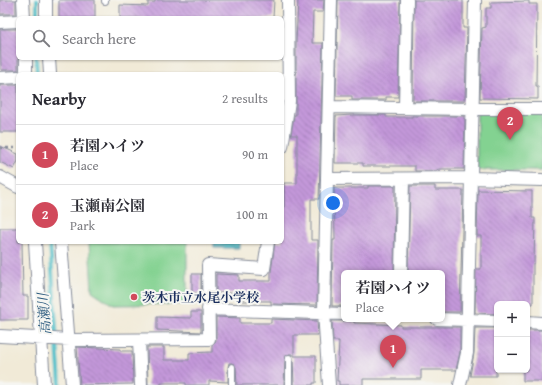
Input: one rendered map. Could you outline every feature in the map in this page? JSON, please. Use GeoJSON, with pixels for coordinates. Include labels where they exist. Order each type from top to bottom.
{"type":"FeatureCollection","features":[{"type":"Feature","properties":{"kind":"street"},"geometry":{"type":"LineString","coordinates":[[23,0],[24,16]]}},
{"type":"Feature","properties":{"kind":"street"},"geometry":{"type":"LineString","coordinates":[[46,0],[46,16]]}},
{"type":"Feature","properties":{"kind":"street"},"geometry":{"type":"LineString","coordinates":[[284,134],[289,101],[288,0]]}},
{"type":"Feature","properties":{"kind":"street"},"geometry":{"type":"LineString","coordinates":[[329,385],[324,312],[331,0]]}},
{"type":"Feature","properties":{"kind":"street"},"geometry":{"type":"LineString","coordinates":[[405,108],[406,0]]}},
{"type":"Feature","properties":{"kind":"street"},"geometry":{"type":"LineString","coordinates":[[460,385],[467,353],[474,0]]}},
{"type":"Feature","properties":{"kind":"street"},"geometry":{"type":"LineString","coordinates":[[0,22],[16,21]]}},
{"type":"Feature","properties":{"kind":"street"},"geometry":{"type":"LineString","coordinates":[[26,60],[26,72]]}},
{"type":"Feature","properties":{"kind":"street"},"geometry":{"type":"LineString","coordinates":[[49,60],[50,72]]}},
{"type":"Feature","properties":{"kind":"street"},"geometry":{"type":"LineString","coordinates":[[0,78],[16,77]]}},
{"type":"Feature","properties":{"kind":"street"},"geometry":{"type":"LineString","coordinates":[[329,108],[542,109]]}},
{"type":"Feature","properties":{"kind":"street"},"geometry":{"type":"LineString","coordinates":[[0,176],[16,186]]}},
{"type":"Feature","properties":{"kind":"street"},"geometry":{"type":"LineString","coordinates":[[327,178],[471,178],[542,180]]}},
{"type":"Feature","properties":{"kind":"street"},"geometry":{"type":"LineString","coordinates":[[401,270],[403,179]]}},
{"type":"Feature","properties":{"kind":"street"},"geometry":{"type":"LineString","coordinates":[[35,244],[44,385]]}},
{"type":"Feature","properties":{"kind":"street"},"geometry":{"type":"LineString","coordinates":[[61,244],[70,340],[72,385]]}},
{"type":"Feature","properties":{"kind":"street"},"geometry":{"type":"LineString","coordinates":[[0,336],[70,340],[209,339],[208,265],[264,269],[268,244]]}},
{"type":"Feature","properties":{"kind":"street"},"geometry":{"type":"LineString","coordinates":[[208,310],[324,312],[341,314]]}},
{"type":"Feature","properties":{"kind":"street"},"geometry":{"type":"LineString","coordinates":[[445,320],[494,321]]}},
{"type":"Feature","properties":{"kind":"street"},"geometry":{"type":"LineString","coordinates":[[530,322],[542,323]]}},
{"type":"Feature","properties":{"kind":"street"},"geometry":{"type":"LineString","coordinates":[[139,340],[141,385]]}},
{"type":"Feature","properties":{"kind":"lane"},"geometry":{"type":"LineString","coordinates":[[289,358],[289,385]]}},
{"type":"Feature","properties":{"kind":"lane"},"geometry":{"type":"LineString","coordinates":[[232,367],[232,385]]}},
{"type":"Feature","properties":{"kind":"path"},"geometry":{"type":"LineString","coordinates":[[0,148],[16,148]]}},
{"type":"Feature","properties":{"kind":"green space"},"geometry":{"type":"Polygon","coordinates":[[[477,111],[542,111],[542,170],[477,170],[477,111]]]}},
{"type":"Feature","properties":{"kind":"green space"},"geometry":{"type":"Polygon","coordinates":[[[89,244],[187,244],[187,304],[113,305],[92,291],[89,244]]]}},
{"type":"Feature","properties":{"kind":"water"},"geometry":{"type":"Polygon","coordinates":[[[214,244],[239,244],[239,248],[214,248],[214,244]]]}},
{"type":"Feature","properties":{"kind":"building"},"geometry":{"type":"Polygon","coordinates":[[[0,0],[16,0],[16,14],[0,14],[0,0]]]}},
{"type":"Feature","properties":{"kind":"building"},"geometry":{"type":"Polygon","coordinates":[[[59,0],[95,0],[95,16],[59,16],[59,0]]]}},
{"type":"Feature","properties":{"kind":"building"},"geometry":{"type":"Polygon","coordinates":[[[155,0],[274,0],[273,16],[120,16],[120,5],[148,6],[148,2],[155,2],[155,0]]]}},
{"type":"Feature","properties":{"kind":"building"},"geometry":{"type":"Polygon","coordinates":[[[298,0],[324,0],[323,12],[313,12],[312,43],[323,43],[319,199],[311,199],[311,240],[318,240],[317,305],[271,304],[271,301],[243,301],[243,293],[216,293],[216,274],[239,275],[239,281],[271,281],[275,244],[284,244],[284,183],[297,183],[297,135],[291,135],[294,115],[296,115],[296,43],[298,0]]]}},
{"type":"Feature","properties":{"kind":"building"},"geometry":{"type":"Polygon","coordinates":[[[338,0],[400,0],[398,97],[386,97],[386,100],[352,100],[352,96],[336,96],[338,0]]]}},
{"type":"Feature","properties":{"kind":"building"},"geometry":{"type":"Polygon","coordinates":[[[414,0],[463,0],[463,28],[467,28],[464,101],[413,101],[414,0]]]}},
{"type":"Feature","properties":{"kind":"building"},"geometry":{"type":"Polygon","coordinates":[[[529,1],[529,4],[537,4],[536,86],[538,86],[538,99],[480,98],[482,28],[486,27],[486,8],[491,8],[491,2],[529,1]]]}},
{"type":"Feature","properties":{"kind":"building"},"geometry":{"type":"Polygon","coordinates":[[[0,29],[16,29],[16,60],[18,60],[18,70],[1,70],[0,29]]]}},
{"type":"Feature","properties":{"kind":"building"},"geometry":{"type":"Polygon","coordinates":[[[0,85],[16,85],[16,132],[0,132],[0,85]]]}},
{"type":"Feature","properties":{"kind":"building"},"geometry":{"type":"Polygon","coordinates":[[[386,115],[386,117],[464,116],[464,169],[415,171],[415,166],[363,166],[363,163],[335,163],[336,116],[386,115]]]}},
{"type":"Feature","properties":{"kind":"building"},"geometry":{"type":"Polygon","coordinates":[[[0,146],[16,153],[16,165],[14,169],[0,162],[0,146]]]}},
{"type":"Feature","properties":{"kind":"building"},"geometry":{"type":"Polygon","coordinates":[[[368,186],[395,186],[394,270],[341,270],[341,306],[332,306],[333,240],[335,240],[334,188],[368,188],[368,186]]]}},
{"type":"Feature","properties":{"kind":"building"},"geometry":{"type":"Polygon","coordinates":[[[410,186],[435,186],[435,190],[463,190],[460,312],[445,312],[445,270],[408,270],[410,186]]]}},
{"type":"Feature","properties":{"kind":"building"},"geometry":{"type":"Polygon","coordinates":[[[478,190],[532,191],[532,218],[535,218],[533,304],[530,304],[530,301],[494,301],[494,314],[475,313],[476,269],[481,269],[481,236],[477,236],[478,190]]]}},
{"type":"Feature","properties":{"kind":"building"},"geometry":{"type":"Polygon","coordinates":[[[0,228],[16,228],[16,244],[22,244],[23,296],[28,296],[28,320],[0,320],[0,228]]]}},
{"type":"Feature","properties":{"kind":"building"},"geometry":{"type":"Polygon","coordinates":[[[192,274],[201,274],[201,293],[192,293],[192,274]]]}},
{"type":"Feature","properties":{"kind":"building"},"geometry":{"type":"Polygon","coordinates":[[[191,312],[201,312],[201,332],[157,330],[157,317],[191,318],[191,312]]]}},
{"type":"Feature","properties":{"kind":"building"},"geometry":{"type":"Polygon","coordinates":[[[216,317],[240,318],[240,323],[271,323],[271,319],[317,321],[318,335],[294,335],[294,356],[316,356],[316,383],[313,383],[313,385],[294,385],[293,358],[292,354],[289,354],[285,358],[284,385],[237,385],[236,367],[232,363],[229,363],[228,382],[209,381],[209,385],[161,383],[161,385],[148,385],[147,347],[164,347],[164,360],[189,360],[189,353],[212,352],[212,346],[216,339],[216,317]]]}},
{"type":"Feature","properties":{"kind":"building"},"geometry":{"type":"Polygon","coordinates":[[[332,321],[401,325],[401,327],[460,327],[460,352],[456,370],[421,370],[421,379],[363,379],[363,385],[339,385],[339,381],[337,381],[339,341],[333,341],[332,321]]]}},
{"type":"Feature","properties":{"kind":"building"},"geometry":{"type":"Polygon","coordinates":[[[475,328],[494,328],[494,373],[496,373],[496,376],[470,376],[474,353],[475,328]]]}},
{"type":"Feature","properties":{"kind":"building"},"geometry":{"type":"Polygon","coordinates":[[[530,330],[542,330],[542,381],[523,381],[523,373],[530,373],[530,330]]]}},
{"type":"Feature","properties":{"kind":"building"},"geometry":{"type":"Polygon","coordinates":[[[77,347],[132,351],[133,384],[80,385],[77,347]]]}},
{"type":"Feature","properties":{"kind":"waterway","name":"高瀬川"},"geometry":{"type":"LineString","coordinates":[[37,0],[37,16]]}},
{"type":"Feature","properties":{"kind":"waterway","name":"高瀬川"},"geometry":{"type":"LineString","coordinates":[[36,60],[37,72]]}},
{"type":"Feature","properties":{"kind":"waterway","name":"高瀬川"},"geometry":{"type":"LineString","coordinates":[[50,244],[60,385]]}},
{"type":"Feature","properties":{"kind":"place","name":"玉瀬南公園"},"geometry":{"type":"Point","coordinates":[510,140]}},
{"type":"Feature","properties":{"kind":"place","name":"茨木市立水尾小学校"},"geometry":{"type":"Point","coordinates":[134,297]}},
{"type":"Feature","properties":{"kind":"place","name":"若園ハイツ"},"geometry":{"type":"Point","coordinates":[393,368]}}]}
